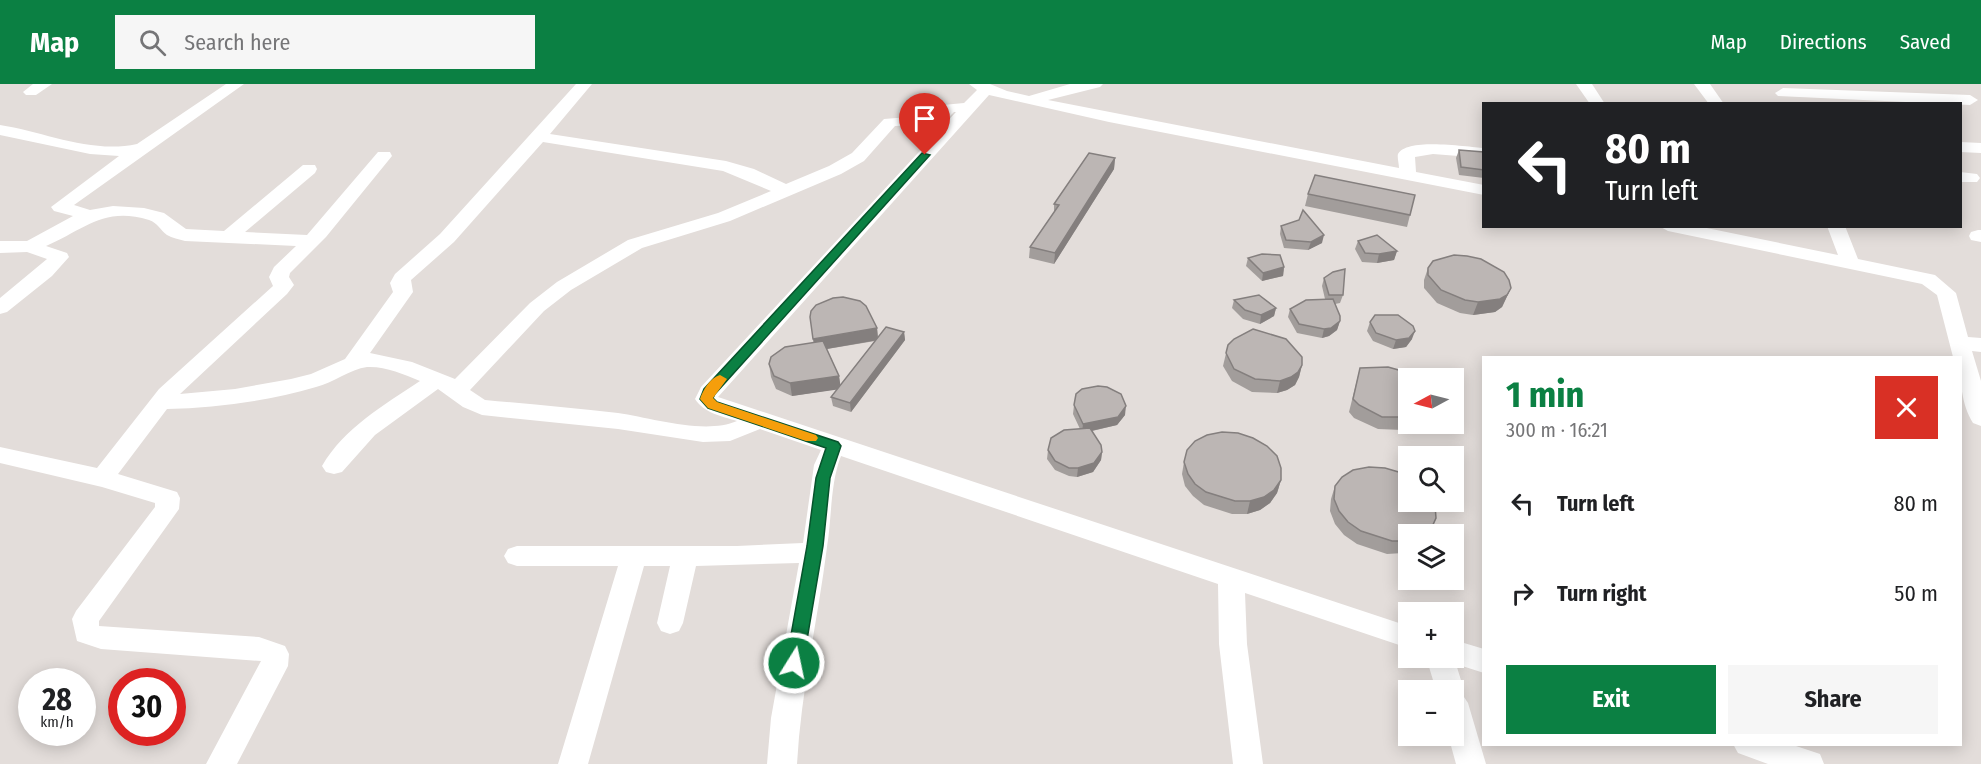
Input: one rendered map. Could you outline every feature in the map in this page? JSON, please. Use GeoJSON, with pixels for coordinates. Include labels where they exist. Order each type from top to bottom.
{"type":"FeatureCollection","features":[{"type":"Feature","properties":{"kind":"street"},"geometry":{"type":"LineString","coordinates":[[89,215],[60,207],[236,84]]}},
{"type":"Feature","properties":{"kind":"street"},"geometry":{"type":"LineString","coordinates":[[354,361],[403,292],[404,287],[400,283],[402,278],[447,238],[584,84]]}},
{"type":"Feature","properties":{"kind":"street"},"geometry":{"type":"LineString","coordinates":[[1029,101],[1062,90],[1095,84]]}},
{"type":"Feature","properties":{"kind":"street"},"geometry":{"type":"LineString","coordinates":[[1584,84],[1597,102]]}},
{"type":"Feature","properties":{"kind":"street"},"geometry":{"type":"LineString","coordinates":[[1702,84],[1716,102]]}},
{"type":"Feature","properties":{"kind":"street"},"geometry":{"type":"LineString","coordinates":[[1948,84],[1976,104]]}},
{"type":"Feature","properties":{"kind":"street"},"geometry":{"type":"LineString","coordinates":[[1398,634],[713,405],[706,399],[709,392],[969,107],[981,86],[1029,101],[1482,190]]}},
{"type":"Feature","properties":{"kind":"street"},"geometry":{"type":"LineString","coordinates":[[1783,94],[1937,102]]}},
{"type":"Feature","properties":{"kind":"street"},"geometry":{"type":"LineString","coordinates":[[456,391],[537,307],[564,286],[635,244],[709,222],[835,170],[858,157],[890,122],[938,119],[949,108],[969,107]]}},
{"type":"Feature","properties":{"kind":"street"},"geometry":{"type":"LineString","coordinates":[[0,130],[97,149],[122,152],[142,148]]}},
{"type":"Feature","properties":{"kind":"street"},"geometry":{"type":"LineString","coordinates":[[539,137],[718,164],[748,173],[784,190]]}},
{"type":"Feature","properties":{"kind":"street"},"geometry":{"type":"LineString","coordinates":[[1962,147],[1981,148]]}},
{"type":"Feature","properties":{"kind":"street"},"geometry":{"type":"LineString","coordinates":[[1408,175],[1406,155],[1413,151],[1424,149],[1482,153]]}},
{"type":"Feature","properties":{"kind":"street"},"geometry":{"type":"LineString","coordinates":[[102,478],[160,402],[196,365],[280,290],[284,285],[279,277],[281,271],[311,242],[384,156]]}},
{"type":"Feature","properties":{"kind":"street"},"geometry":{"type":"LineString","coordinates":[[228,238],[309,169]]}},
{"type":"Feature","properties":{"kind":"street"},"geometry":{"type":"LineString","coordinates":[[0,247],[21,249],[32,247],[89,215],[105,212],[145,214],[163,220],[172,232],[228,238],[311,242]]}},
{"type":"Feature","properties":{"kind":"street"},"geometry":{"type":"LineString","coordinates":[[1678,228],[1905,273],[1928,279],[1938,285],[1946,293],[1981,418]]}},
{"type":"Feature","properties":{"kind":"street"},"geometry":{"type":"LineString","coordinates":[[1837,228],[1850,262]]}},
{"type":"Feature","properties":{"kind":"street"},"geometry":{"type":"LineString","coordinates":[[0,308],[56,264],[60,257],[32,247]]}},
{"type":"Feature","properties":{"kind":"street"},"geometry":{"type":"LineString","coordinates":[[1959,343],[1981,345]]}},
{"type":"Feature","properties":{"kind":"street"},"geometry":{"type":"LineString","coordinates":[[160,402],[234,398],[312,382],[354,361],[380,361],[435,381],[456,391],[469,403],[482,407],[618,421],[703,434],[730,433],[759,420]]}},
{"type":"Feature","properties":{"kind":"street"},"geometry":{"type":"LineString","coordinates":[[334,466],[341,454],[377,421],[435,381]]}},
{"type":"Feature","properties":{"kind":"street"},"geometry":{"type":"LineString","coordinates":[[782,764],[785,718],[814,552],[823,478],[834,446]]}},
{"type":"Feature","properties":{"kind":"street"},"geometry":{"type":"LineString","coordinates":[[0,455],[102,478],[168,498],[167,509],[85,619],[87,633],[101,638],[259,650],[275,654],[274,666],[220,764]]}},
{"type":"Feature","properties":{"kind":"street"},"geometry":{"type":"LineString","coordinates":[[517,556],[685,556],[814,552]]}},
{"type":"Feature","properties":{"kind":"street"},"geometry":{"type":"LineString","coordinates":[[573,764],[634,556]]}},
{"type":"Feature","properties":{"kind":"street"},"geometry":{"type":"LineString","coordinates":[[670,623],[685,556]]}},
{"type":"Feature","properties":{"kind":"street"},"geometry":{"type":"LineString","coordinates":[[1231,578],[1233,644],[1248,764]]}},
{"type":"Feature","properties":{"kind":"street"},"geometry":{"type":"LineString","coordinates":[[1464,655],[1482,661]]}},
{"type":"Feature","properties":{"kind":"street"},"geometry":{"type":"LineString","coordinates":[[1464,739],[1471,764]]}},
{"type":"Feature","properties":{"kind":"street"},"geometry":{"type":"LineString","coordinates":[[1754,746],[1809,764]]}},
{"type":"Feature","properties":{"kind":"building"},"geometry":{"type":"Polygon","coordinates":[[[1459,150],[1482,152],[1482,170],[1461,167],[1459,150]]]}},
{"type":"Feature","properties":{"kind":"building"},"geometry":{"type":"Polygon","coordinates":[[[1089,153],[1115,158],[1055,253],[1030,247],[1059,205],[1054,204],[1089,153]]]}},
{"type":"Feature","properties":{"kind":"building"},"geometry":{"type":"Polygon","coordinates":[[[1315,175],[1415,195],[1410,215],[1308,194],[1315,175]]]}},
{"type":"Feature","properties":{"kind":"building"},"geometry":{"type":"Polygon","coordinates":[[[1303,210],[1324,235],[1311,242],[1286,240],[1281,226],[1299,220],[1303,210]]]}},
{"type":"Feature","properties":{"kind":"building"},"geometry":{"type":"Polygon","coordinates":[[[1377,235],[1397,251],[1379,254],[1365,253],[1358,241],[1377,235]]]}},
{"type":"Feature","properties":{"kind":"building"},"geometry":{"type":"Polygon","coordinates":[[[1262,254],[1280,255],[1284,267],[1263,273],[1248,258],[1262,254]]]}},
{"type":"Feature","properties":{"kind":"building"},"geometry":{"type":"Polygon","coordinates":[[[1454,255],[1481,259],[1504,272],[1511,288],[1507,295],[1500,299],[1478,302],[1465,300],[1441,290],[1428,275],[1428,268],[1433,261],[1454,255]]]}},
{"type":"Feature","properties":{"kind":"building"},"geometry":{"type":"Polygon","coordinates":[[[1345,269],[1343,295],[1329,295],[1324,278],[1333,272],[1345,269]]]}},
{"type":"Feature","properties":{"kind":"building"},"geometry":{"type":"Polygon","coordinates":[[[1259,295],[1276,308],[1261,315],[1245,310],[1234,300],[1259,295]]]}},
{"type":"Feature","properties":{"kind":"building"},"geometry":{"type":"Polygon","coordinates":[[[843,297],[860,301],[866,306],[877,328],[813,339],[811,311],[816,305],[833,298],[843,297]]]}},
{"type":"Feature","properties":{"kind":"building"},"geometry":{"type":"Polygon","coordinates":[[[1333,299],[1340,321],[1331,328],[1324,329],[1299,324],[1290,309],[1306,300],[1333,299]]]}},
{"type":"Feature","properties":{"kind":"building"},"geometry":{"type":"Polygon","coordinates":[[[1375,315],[1398,315],[1413,326],[1415,331],[1409,338],[1396,340],[1376,333],[1370,322],[1375,315]]]}},
{"type":"Feature","properties":{"kind":"building"},"geometry":{"type":"Polygon","coordinates":[[[886,327],[904,332],[850,403],[831,397],[886,327]]]}},
{"type":"Feature","properties":{"kind":"building"},"geometry":{"type":"Polygon","coordinates":[[[1253,329],[1286,339],[1302,357],[1302,365],[1298,372],[1280,381],[1255,379],[1234,369],[1226,353],[1228,345],[1234,339],[1253,329]]]}},
{"type":"Feature","properties":{"kind":"building"},"geometry":{"type":"Polygon","coordinates":[[[823,341],[839,376],[790,383],[774,376],[769,364],[771,357],[785,347],[823,341]]]}},
{"type":"Feature","properties":{"kind":"building"},"geometry":{"type":"Polygon","coordinates":[[[1388,367],[1398,370],[1398,417],[1382,417],[1359,405],[1353,399],[1360,368],[1388,367]]]}},
{"type":"Feature","properties":{"kind":"building"},"geometry":{"type":"Polygon","coordinates":[[[1107,387],[1121,394],[1126,406],[1118,417],[1083,424],[1074,405],[1076,394],[1082,389],[1107,387]]]}},
{"type":"Feature","properties":{"kind":"building"},"geometry":{"type":"Polygon","coordinates":[[[1090,428],[1101,445],[1102,452],[1094,463],[1069,468],[1055,461],[1048,450],[1051,438],[1064,430],[1090,428]]]}},
{"type":"Feature","properties":{"kind":"building"},"geometry":{"type":"Polygon","coordinates":[[[1222,432],[1238,433],[1253,438],[1267,446],[1277,456],[1281,468],[1281,480],[1274,490],[1264,497],[1250,501],[1235,501],[1206,492],[1195,484],[1184,462],[1187,450],[1195,441],[1207,435],[1222,432]]]}},
{"type":"Feature","properties":{"kind":"building"},"geometry":{"type":"Polygon","coordinates":[[[1369,467],[1398,472],[1398,512],[1436,512],[1433,524],[1398,524],[1398,541],[1361,531],[1348,522],[1339,511],[1334,499],[1335,486],[1342,477],[1353,470],[1369,467]]]}},
{"type":"Feature","properties":{"kind":"slow traffic"},"geometry":{"type":"LineString","coordinates":[[720,379],[706,399],[713,405],[811,438]]}},
{"type":"Feature","properties":{"kind":"route"},"geometry":{"type":"LineString","coordinates":[[794,663],[815,546],[823,478],[834,446],[713,405],[706,399],[709,392],[925,155]]}}]}
